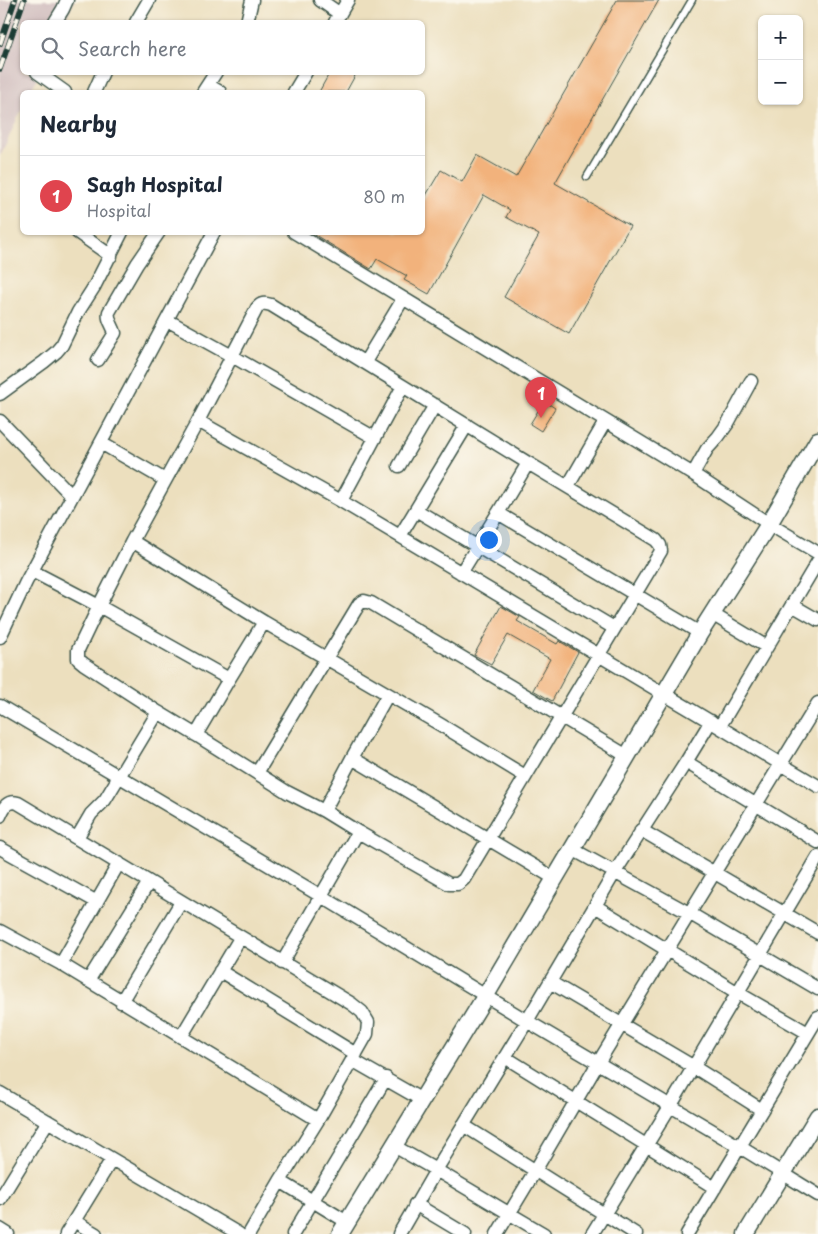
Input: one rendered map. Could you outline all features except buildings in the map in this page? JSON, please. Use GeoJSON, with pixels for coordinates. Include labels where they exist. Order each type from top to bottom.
{"type":"FeatureCollection","features":[{"type":"Feature","properties":{"kind":"street"},"geometry":{"type":"LineString","coordinates":[[56,20],[67,0]]}},
{"type":"Feature","properties":{"kind":"street"},"geometry":{"type":"LineString","coordinates":[[137,20],[149,0]]}},
{"type":"Feature","properties":{"kind":"street"},"geometry":{"type":"LineString","coordinates":[[247,20],[252,0]]}},
{"type":"Feature","properties":{"kind":"street"},"geometry":{"type":"LineString","coordinates":[[320,0],[338,18],[348,0]]}},
{"type":"Feature","properties":{"kind":"street"},"geometry":{"type":"LineString","coordinates":[[40,75],[60,90]]}},
{"type":"Feature","properties":{"kind":"street"},"geometry":{"type":"LineString","coordinates":[[95,90],[102,75]]}},
{"type":"Feature","properties":{"kind":"street"},"geometry":{"type":"LineString","coordinates":[[205,89],[214,75]]}},
{"type":"Feature","properties":{"kind":"street"},"geometry":{"type":"LineString","coordinates":[[295,90],[304,75]]}},
{"type":"Feature","properties":{"kind":"street"},"geometry":{"type":"LineString","coordinates":[[81,235],[111,256]]}},
{"type":"Feature","properties":{"kind":"street"},"geometry":{"type":"LineString","coordinates":[[0,394],[51,357],[62,345],[121,235]]}},
{"type":"Feature","properties":{"kind":"street"},"geometry":{"type":"LineString","coordinates":[[98,360],[115,333],[109,320],[109,312],[157,235]]}},
{"type":"Feature","properties":{"kind":"street"},"geometry":{"type":"LineString","coordinates":[[0,637],[32,571],[212,235]]}},
{"type":"Feature","properties":{"kind":"street"},"geometry":{"type":"LineString","coordinates":[[299,235],[693,474],[769,524],[818,553]]}},
{"type":"Feature","properties":{"kind":"street"},"geometry":{"type":"LineString","coordinates":[[365,362],[403,299]]}},
{"type":"Feature","properties":{"kind":"street"},"geometry":{"type":"LineString","coordinates":[[265,303],[271,305],[656,540],[660,545],[661,550],[635,594],[464,879],[458,884],[449,884],[287,792],[158,712],[78,659],[78,650],[132,541],[232,356],[257,308],[265,303]]}},
{"type":"Feature","properties":{"kind":"street"},"geometry":{"type":"LineString","coordinates":[[167,320],[375,438]]}},
{"type":"Feature","properties":{"kind":"street"},"geometry":{"type":"LineString","coordinates":[[693,474],[707,449],[728,423],[751,381]]}},
{"type":"Feature","properties":{"kind":"street"},"geometry":{"type":"LineString","coordinates":[[341,501],[403,386]]}},
{"type":"Feature","properties":{"kind":"street"},"geometry":{"type":"LineString","coordinates":[[399,466],[435,405]]}},
{"type":"Feature","properties":{"kind":"street"},"geometry":{"type":"LineString","coordinates":[[0,421],[72,496]]}},
{"type":"Feature","properties":{"kind":"street"},"geometry":{"type":"LineString","coordinates":[[198,422],[341,501],[818,786]]}},
{"type":"Feature","properties":{"kind":"street"},"geometry":{"type":"LineString","coordinates":[[568,486],[605,422]]}},
{"type":"Feature","properties":{"kind":"street"},"geometry":{"type":"LineString","coordinates":[[400,536],[467,425]]}},
{"type":"Feature","properties":{"kind":"street"},"geometry":{"type":"LineString","coordinates":[[280,1181],[312,1201],[344,1228],[486,995],[700,633],[769,524],[818,440]]}},
{"type":"Feature","properties":{"kind":"street"},"geometry":{"type":"LineString","coordinates":[[101,443],[165,480]]}},
{"type":"Feature","properties":{"kind":"street"},"geometry":{"type":"LineString","coordinates":[[461,573],[528,463]]}},
{"type":"Feature","properties":{"kind":"street"},"geometry":{"type":"LineString","coordinates":[[416,510],[614,628]]}},
{"type":"Feature","properties":{"kind":"street"},"geometry":{"type":"LineString","coordinates":[[498,514],[700,633]]}},
{"type":"Feature","properties":{"kind":"street"},"geometry":{"type":"LineString","coordinates":[[132,541],[264,622],[525,776]]}},
{"type":"Feature","properties":{"kind":"street"},"geometry":{"type":"LineString","coordinates":[[399,1234],[641,830],[767,647],[818,561]]}},
{"type":"Feature","properties":{"kind":"street"},"geometry":{"type":"LineString","coordinates":[[32,571],[99,606],[229,679]]}},
{"type":"Feature","properties":{"kind":"street"},"geometry":{"type":"LineString","coordinates":[[257,773],[359,604],[364,601],[371,603],[627,756]]}},
{"type":"Feature","properties":{"kind":"street"},"geometry":{"type":"LineString","coordinates":[[792,605],[818,620]]}},
{"type":"Feature","properties":{"kind":"street"},"geometry":{"type":"LineString","coordinates":[[712,614],[767,647]]}},
{"type":"Feature","properties":{"kind":"street"},"geometry":{"type":"LineString","coordinates":[[196,735],[264,622]]}},
{"type":"Feature","properties":{"kind":"street"},"geometry":{"type":"LineString","coordinates":[[324,812],[388,694]]}},
{"type":"Feature","properties":{"kind":"street"},"geometry":{"type":"LineString","coordinates":[[497,1234],[667,949],[818,704]]}},
{"type":"Feature","properties":{"kind":"street"},"geometry":{"type":"LineString","coordinates":[[0,706],[740,1146],[818,1195]]}},
{"type":"Feature","properties":{"kind":"street"},"geometry":{"type":"LineString","coordinates":[[76,838],[91,814],[105,800],[158,712]]}},
{"type":"Feature","properties":{"kind":"street"},"geometry":{"type":"LineString","coordinates":[[352,758],[554,878]]}},
{"type":"Feature","properties":{"kind":"street"},"geometry":{"type":"LineString","coordinates":[[686,762],[818,842]]}},
{"type":"Feature","properties":{"kind":"street"},"geometry":{"type":"LineString","coordinates":[[0,816],[8,803],[18,803],[352,1004],[362,1012],[368,1022],[366,1034],[354,1057],[250,1234]]}},
{"type":"Feature","properties":{"kind":"street"},"geometry":{"type":"LineString","coordinates":[[641,830],[818,933]]}},
{"type":"Feature","properties":{"kind":"street"},"geometry":{"type":"LineString","coordinates":[[282,962],[358,832]]}},
{"type":"Feature","properties":{"kind":"street"},"geometry":{"type":"LineString","coordinates":[[0,848],[97,902]]}},
{"type":"Feature","properties":{"kind":"street"},"geometry":{"type":"LineString","coordinates":[[572,848],[689,913],[818,989]]}},
{"type":"Feature","properties":{"kind":"street"},"geometry":{"type":"LineString","coordinates":[[592,1234],[694,1067],[818,857]]}},
{"type":"Feature","properties":{"kind":"street"},"geometry":{"type":"LineString","coordinates":[[60,964],[119,864]]}},
{"type":"Feature","properties":{"kind":"street"},"geometry":{"type":"LineString","coordinates":[[88,981],[149,882]]}},
{"type":"Feature","properties":{"kind":"street"},"geometry":{"type":"LineString","coordinates":[[121,1002],[181,902]]}},
{"type":"Feature","properties":{"kind":"street"},"geometry":{"type":"LineString","coordinates":[[595,906],[808,1033]]}},
{"type":"Feature","properties":{"kind":"street"},"geometry":{"type":"LineString","coordinates":[[0,931],[60,964],[318,1120]]}},
{"type":"Feature","properties":{"kind":"street"},"geometry":{"type":"LineString","coordinates":[[181,1037],[240,938]]}},
{"type":"Feature","properties":{"kind":"street"},"geometry":{"type":"LineString","coordinates":[[220,971],[422,1100]]}},
{"type":"Feature","properties":{"kind":"street"},"geometry":{"type":"LineString","coordinates":[[550,982],[694,1067],[762,1110]]}},
{"type":"Feature","properties":{"kind":"street"},"geometry":{"type":"LineString","coordinates":[[687,1234],[818,1017]]}},
{"type":"Feature","properties":{"kind":"street"},"geometry":{"type":"LineString","coordinates":[[505,1057],[715,1188]]}},
{"type":"Feature","properties":{"kind":"street"},"geometry":{"type":"LineString","coordinates":[[292,1234],[386,1078]]}},
{"type":"Feature","properties":{"kind":"street"},"geometry":{"type":"LineString","coordinates":[[0,1093],[239,1234]]}},
{"type":"Feature","properties":{"kind":"street"},"geometry":{"type":"LineString","coordinates":[[746,1234],[818,1116]]}},
{"type":"Feature","properties":{"kind":"street"},"geometry":{"type":"LineString","coordinates":[[0,1200],[48,1121]]}},
{"type":"Feature","properties":{"kind":"street"},"geometry":{"type":"LineString","coordinates":[[463,1125],[636,1234]]}},
{"type":"Feature","properties":{"kind":"street"},"geometry":{"type":"LineString","coordinates":[[394,1146],[544,1234]]}},
{"type":"Feature","properties":{"kind":"street"},"geometry":{"type":"LineString","coordinates":[[66,1234],[112,1158]]}},
{"type":"Feature","properties":{"kind":"street"},"geometry":{"type":"LineString","coordinates":[[416,1204],[465,1234]]}},
{"type":"Feature","properties":{"kind":"street"},"geometry":{"type":"LineString","coordinates":[[74,1220],[96,1234]]}},
{"type":"Feature","properties":{"kind":"street"},"geometry":{"type":"LineString","coordinates":[[0,1229],[8,1234]]}},
{"type":"Feature","properties":{"kind":"lane"},"geometry":{"type":"LineString","coordinates":[[587,177],[692,0]]}},
{"type":"Feature","properties":{"kind":"shaded area"},"geometry":{"type":"Polygon","coordinates":[[[0,0],[75,0],[65,20],[20,20],[20,75],[39,75],[31,90],[20,90],[20,113],[0,156],[0,0]]]}},
{"type":"Feature","properties":{"kind":"railway"},"geometry":{"type":"LineString","coordinates":[[0,44],[15,0]]}},
{"type":"Feature","properties":{"kind":"railway"},"geometry":{"type":"LineString","coordinates":[[0,69],[24,0]]}},
{"type":"Feature","properties":{"kind":"place","name":"Sagh Hospital"},"geometry":{"type":"Point","coordinates":[541,418]}}]}
